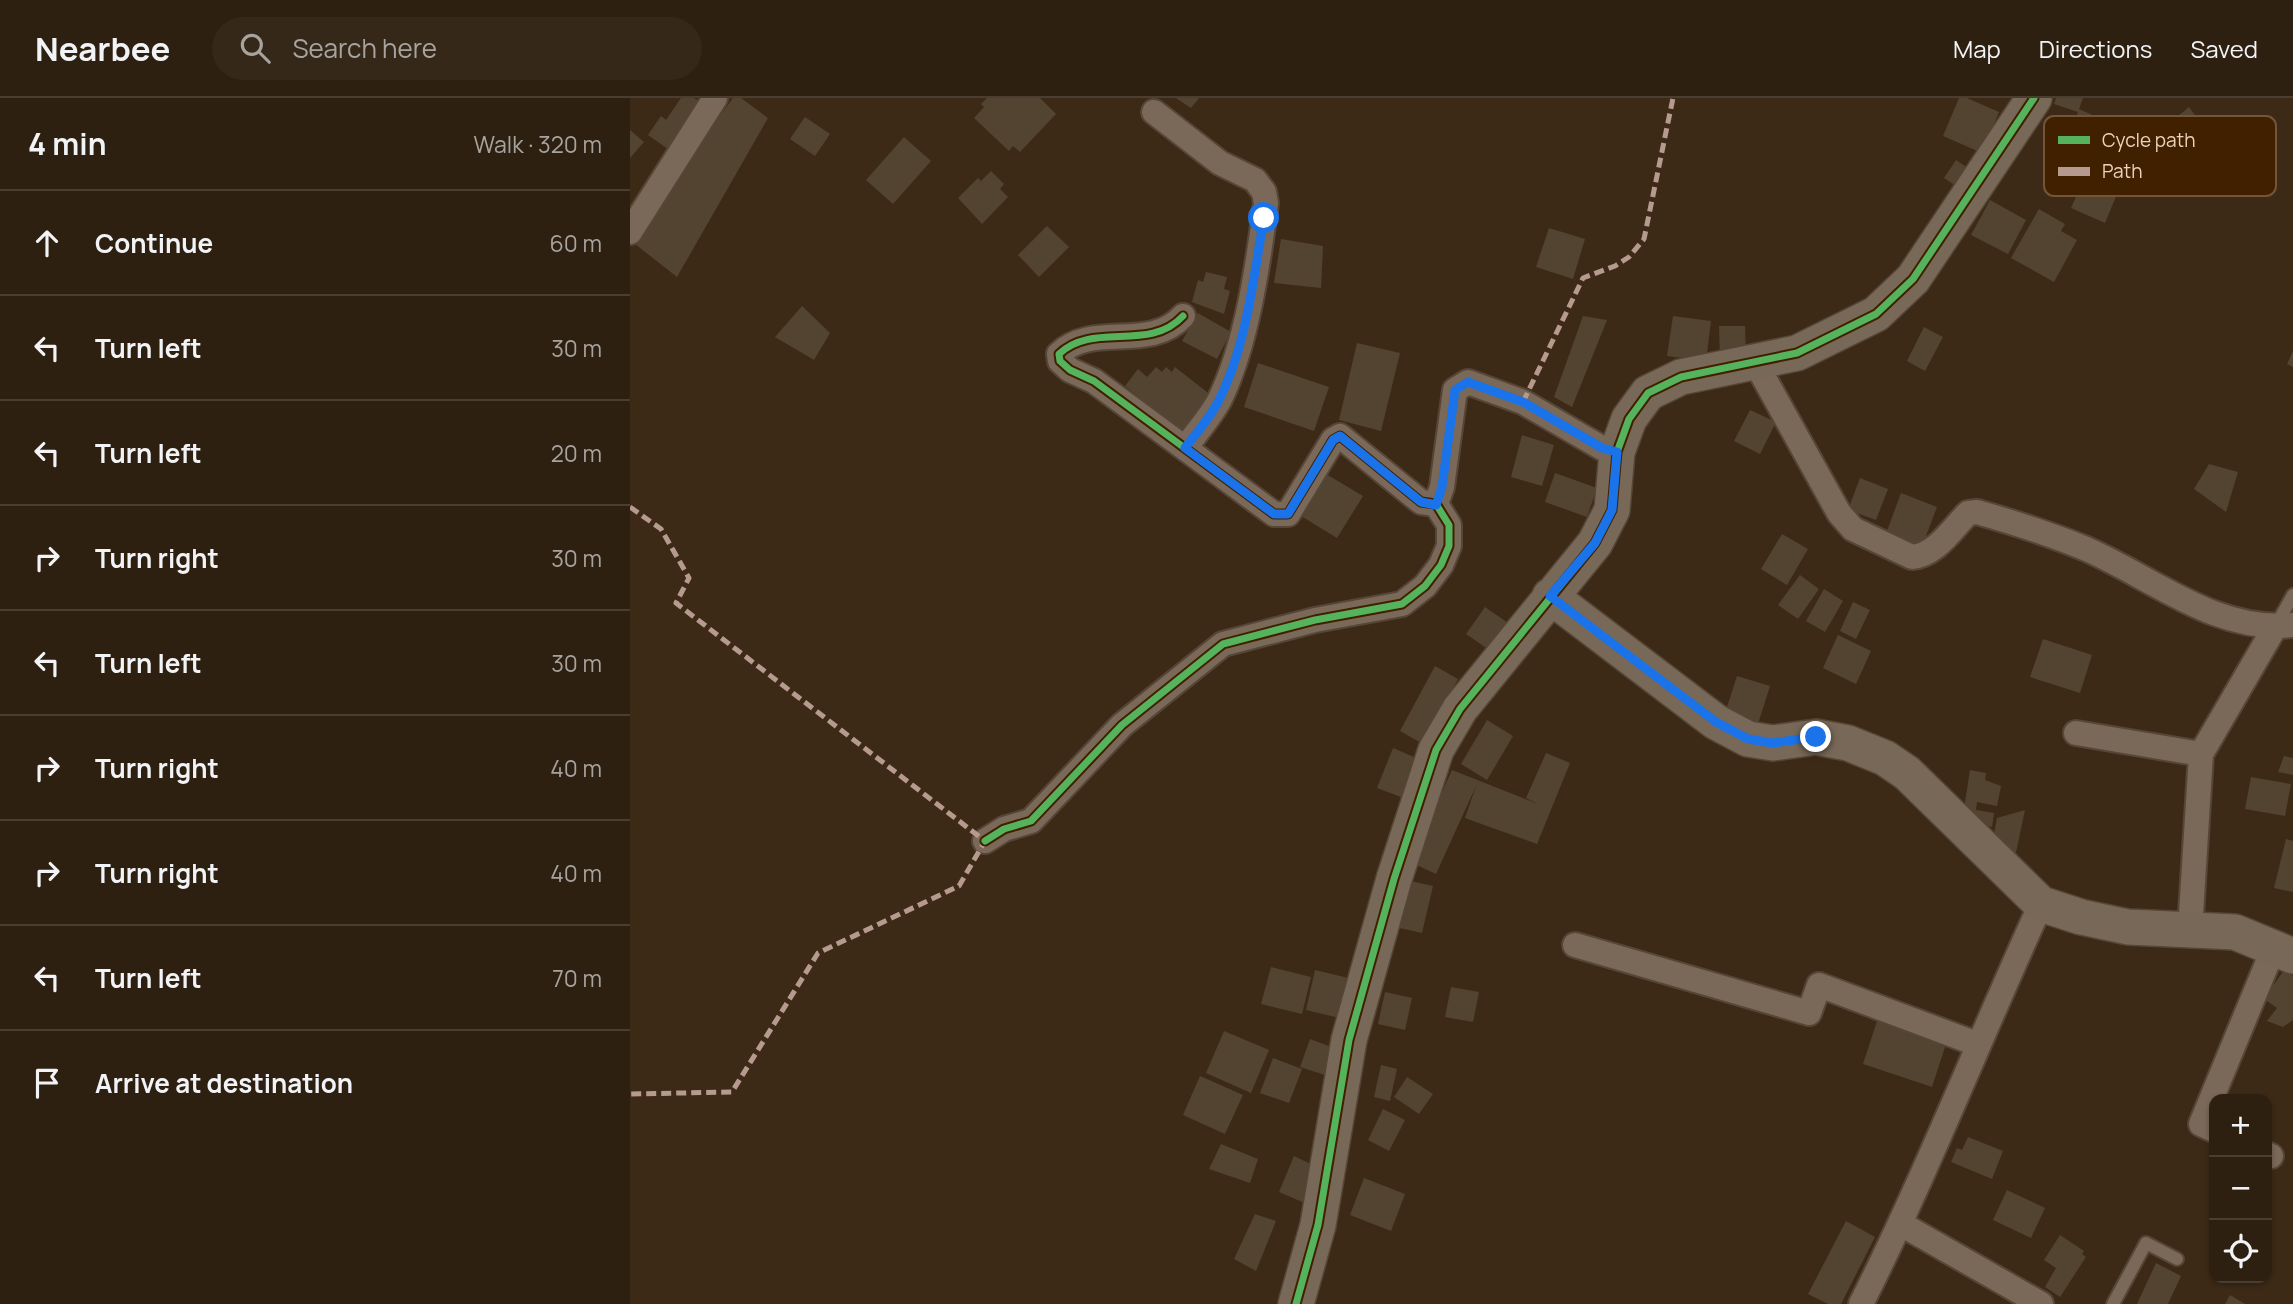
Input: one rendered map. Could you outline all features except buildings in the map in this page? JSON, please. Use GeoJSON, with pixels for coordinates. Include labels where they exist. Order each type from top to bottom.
{"type":"FeatureCollection","features":[{"type":"Feature","properties":{"kind":"street"},"geometry":{"type":"LineString","coordinates":[[630,232],[715,98]]}},
{"type":"Feature","properties":{"kind":"street"},"geometry":{"type":"LineString","coordinates":[[1296,1304],[1318,1225],[1349,1040],[1394,879],[1437,750],[1460,709],[1595,543],[1612,510],[1617,452],[1629,419],[1648,393],[1682,377],[1797,353],[1877,314],[1913,278],[2034,98]]}},
{"type":"Feature","properties":{"kind":"street"},"geometry":{"type":"LineString","coordinates":[[1154,112],[1220,163],[1255,180],[1264,191],[1266,203],[1241,338],[1231,374],[1218,402],[1185,448]]}},
{"type":"Feature","properties":{"kind":"street"},"geometry":{"type":"LineString","coordinates":[[985,841],[1004,829],[1031,821],[1122,725],[1223,644],[1315,620],[1402,604],[1425,586],[1441,565],[1450,546],[1448,525],[1436,505],[1421,502],[1340,436],[1333,440],[1288,514],[1274,514],[1094,381],[1070,370],[1060,361],[1059,354],[1074,343],[1158,334],[1172,328],[1183,316]]}},
{"type":"Feature","properties":{"kind":"street"},"geometry":{"type":"LineString","coordinates":[[1755,360],[1839,513],[1853,529],[1912,557],[1921,556],[1930,551],[1968,513],[1976,512],[2084,548],[2224,618],[2284,626],[2201,754],[2190,930]]}},
{"type":"Feature","properties":{"kind":"street"},"geometry":{"type":"LineString","coordinates":[[1436,505],[1442,487],[1455,390],[1468,382],[1523,402],[1602,448],[1617,452]]}},
{"type":"Feature","properties":{"kind":"street"},"geometry":{"type":"LineString","coordinates":[[1550,596],[1716,722],[1748,739],[1773,743],[1816,737],[1847,743],[1885,758],[1907,773],[2041,904],[2081,917],[2128,927],[2235,932],[2283,951],[2215,1094]]}},
{"type":"Feature","properties":{"kind":"street"},"geometry":{"type":"LineString","coordinates":[[2076,733],[2201,754]]}},
{"type":"Feature","properties":{"kind":"street"},"geometry":{"type":"LineString","coordinates":[[1861,1304],[1901,1224],[1977,1044],[2041,904]]}},
{"type":"Feature","properties":{"kind":"street"},"geometry":{"type":"LineString","coordinates":[[1575,944],[1809,1013],[1819,985],[1977,1044]]}},
{"type":"Feature","properties":{"kind":"street"},"geometry":{"type":"LineString","coordinates":[[2209,1107],[2201,1124],[2209,1128]]}},
{"type":"Feature","properties":{"kind":"street"},"geometry":{"type":"LineString","coordinates":[[1901,1224],[2041,1304]]}},
{"type":"Feature","properties":{"kind":"lane"},"geometry":{"type":"LineString","coordinates":[[2284,626],[2293,595]]}},
{"type":"Feature","properties":{"kind":"lane"},"geometry":{"type":"LineString","coordinates":[[2113,1304],[2146,1243],[2177,1259]]}},
{"type":"Feature","properties":{"kind":"marked path"},"geometry":{"type":"LineString","coordinates":[[1523,402],[1583,278],[1615,266],[1629,257],[1644,239],[1673,98]]}},
{"type":"Feature","properties":{"kind":"marked path"},"geometry":{"type":"LineString","coordinates":[[630,507],[661,529],[689,578],[676,603],[985,841],[959,886],[818,953],[732,1092],[630,1094]]}},
{"type":"Feature","properties":{"kind":"cycle path"},"geometry":{"type":"LineString","coordinates":[[1296,1304],[1318,1225],[1349,1040],[1394,879],[1436,750],[1460,709],[1595,543],[1612,510],[1617,452],[1629,419],[1648,393],[1681,377],[1797,353],[1876,314],[1913,279],[2034,98]]}},
{"type":"Feature","properties":{"kind":"cycle path"},"geometry":{"type":"LineString","coordinates":[[985,841],[1004,829],[1031,821],[1122,725],[1223,644],[1315,620],[1402,604],[1425,586],[1441,565],[1449,546],[1449,525],[1436,504],[1421,502],[1340,436],[1333,440],[1288,514],[1274,514],[1094,381],[1070,370],[1060,361],[1059,354],[1073,344],[1088,339],[1154,333],[1169,327],[1183,316]]}},
{"type":"Feature","properties":{"kind":"route"},"geometry":{"type":"LineString","coordinates":[[1264,218],[1241,338],[1231,374],[1218,402],[1185,448],[1274,514],[1288,514],[1333,440],[1340,436],[1421,502],[1436,505],[1442,487],[1455,390],[1468,382],[1523,402],[1602,448],[1617,452],[1612,510],[1595,543],[1550,596],[1716,722],[1748,739],[1773,743],[1816,737]]}}]}
